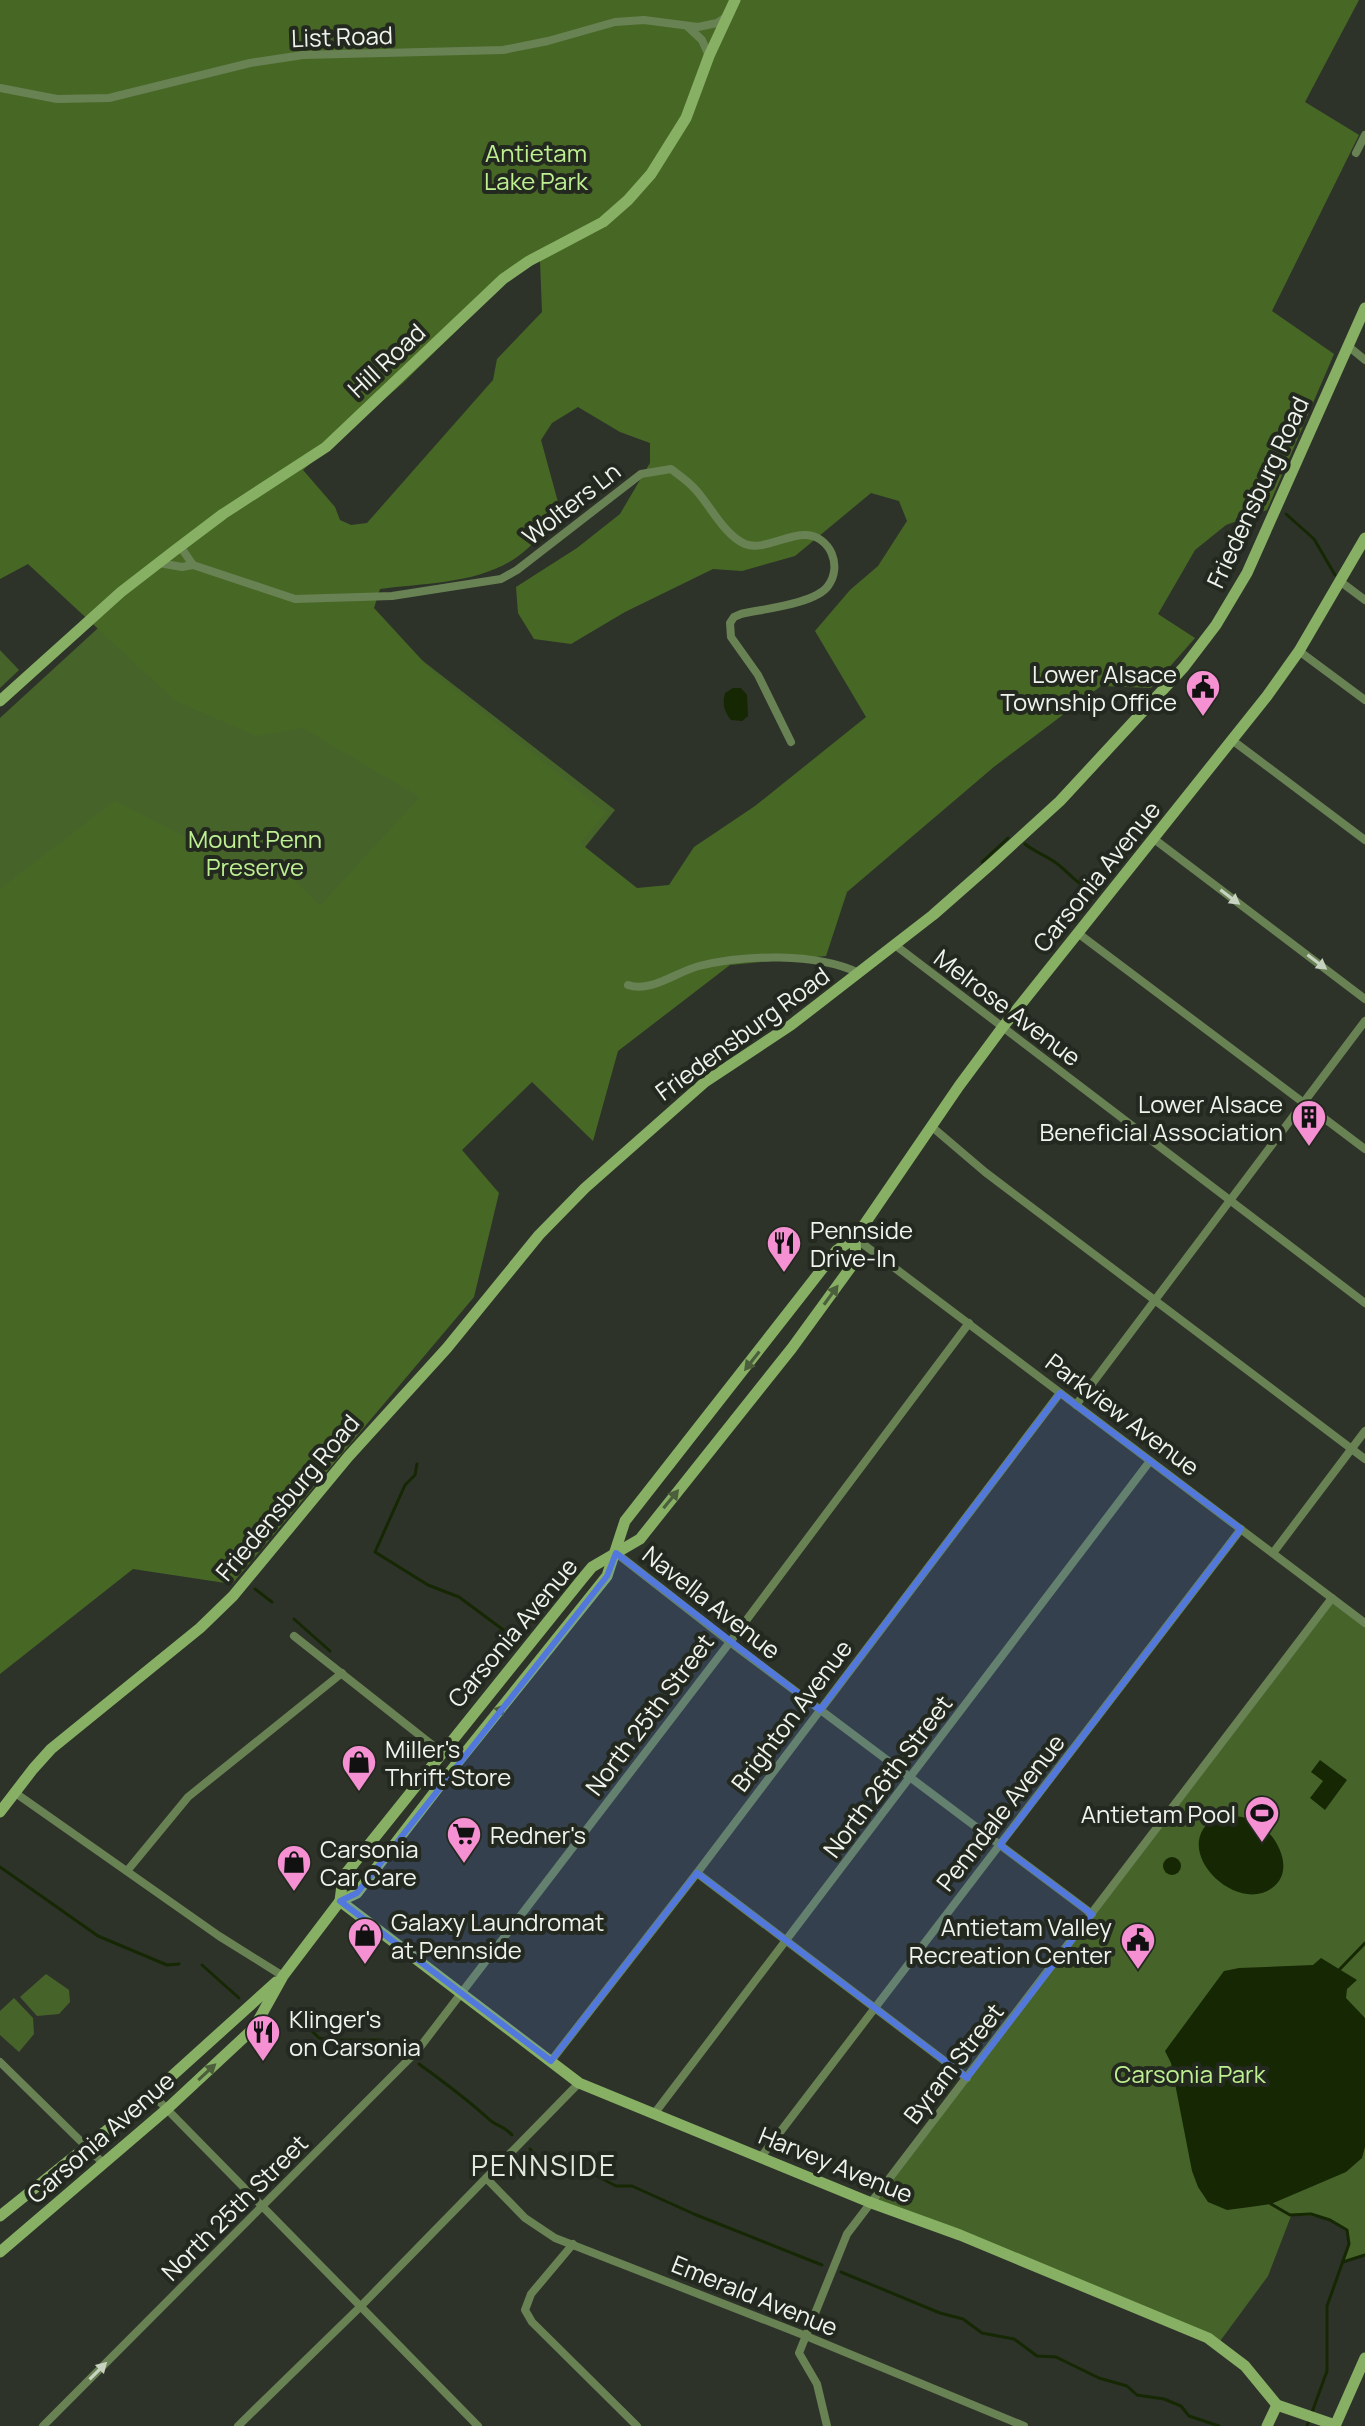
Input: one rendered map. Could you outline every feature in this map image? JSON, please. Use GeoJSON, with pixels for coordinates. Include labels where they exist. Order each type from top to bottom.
{"type":"FeatureCollection","features":[{"type":"Feature","properties":{"kind":"street","name":"Hill Road"},"geometry":{"type":"LineString","coordinates":[[0,701],[121,592],[180,546],[326,447],[503,279],[529,261],[603,222],[628,200],[651,174],[686,118],[709,56],[735,0]]}},
{"type":"Feature","properties":{"kind":"street","name":"List Road"},"geometry":{"type":"LineString","coordinates":[[0,88],[57,99],[101,99],[130,95],[250,63],[303,55],[503,50],[526,47],[600,25],[627,21],[708,26],[729,15]]}},
{"type":"Feature","properties":{"kind":"street"},"geometry":{"type":"LineString","coordinates":[[687,27],[702,40],[709,56]]}},
{"type":"Feature","properties":{"kind":"street"},"geometry":{"type":"LineString","coordinates":[[1356,153],[1365,135]]}},
{"type":"Feature","properties":{"kind":"street","name":"Friedensburg Road"},"geometry":{"type":"LineString","coordinates":[[0,1812],[51,1749],[200,1628],[233,1596],[348,1457],[447,1348],[539,1235],[585,1188],[705,1082],[791,1025],[895,945],[980,874],[1060,801],[1184,667],[1234,597],[1252,562],[1365,308]]}},
{"type":"Feature","properties":{"kind":"street"},"geometry":{"type":"LineString","coordinates":[[1348,346],[1365,360]]}},
{"type":"Feature","properties":{"kind":"street","name":"Wolters Ln"},"geometry":{"type":"LineString","coordinates":[[193,565],[295,599],[392,596],[501,579],[641,474],[671,469],[694,487],[732,534],[744,543],[758,544],[809,535],[825,542],[830,548],[833,575],[822,592],[801,601],[741,614],[730,623],[731,637],[758,675],[791,742]]}},
{"type":"Feature","properties":{"kind":"street","name":"Carsonia Avenue"},"geometry":{"type":"LineString","coordinates":[[0,2252],[167,2109],[254,2028],[283,1976],[340,1901],[357,1893],[607,1576],[625,1521],[837,1250],[855,1238],[1002,1028],[1232,740],[1299,651],[1365,538]]}},
{"type":"Feature","properties":{"kind":"street"},"geometry":{"type":"LineString","coordinates":[[159,563],[182,567],[193,565],[180,546]]}},
{"type":"Feature","properties":{"kind":"street"},"geometry":{"type":"LineString","coordinates":[[1341,582],[1365,600]]}},
{"type":"Feature","properties":{"kind":"street"},"geometry":{"type":"LineString","coordinates":[[1299,651],[1365,700]]}},
{"type":"Feature","properties":{"kind":"street"},"geometry":{"type":"LineString","coordinates":[[1232,740],[1365,840]]}},
{"type":"Feature","properties":{"kind":"street"},"geometry":{"type":"LineString","coordinates":[[1154,839],[1365,999]]}},
{"type":"Feature","properties":{"kind":"street"},"geometry":{"type":"LineString","coordinates":[[1079,934],[1365,1149]]}},
{"type":"Feature","properties":{"kind":"street","name":"Melrose Avenue"},"geometry":{"type":"LineString","coordinates":[[895,945],[1365,1303]]}},
{"type":"Feature","properties":{"kind":"street"},"geometry":{"type":"LineString","coordinates":[[628,985],[645,987],[696,967],[751,958],[812,961],[844,966],[859,973]]}},
{"type":"Feature","properties":{"kind":"street"},"geometry":{"type":"LineString","coordinates":[[1076,1405],[1365,1021]]}},
{"type":"Feature","properties":{"kind":"street"},"geometry":{"type":"LineString","coordinates":[[931,1126],[985,1172],[1365,1459]]}},
{"type":"Feature","properties":{"kind":"street","name":"Carsonia Avenue"},"geometry":{"type":"LineString","coordinates":[[340,1901],[343,1877],[592,1567],[640,1539],[792,1348],[856,1260],[855,1238]]}},
{"type":"Feature","properties":{"kind":"street","name":"Parkview Avenue"},"geometry":{"type":"LineString","coordinates":[[855,1238],[1365,1623]]}},
{"type":"Feature","properties":{"kind":"street","name":"North 25th Street"},"geometry":{"type":"LineString","coordinates":[[43,2426],[417,2051],[969,1323]]}},
{"type":"Feature","properties":{"kind":"street","name":"Brighton Avenue"},"geometry":{"type":"LineString","coordinates":[[551,2061],[1060,1393]]}},
{"type":"Feature","properties":{"kind":"street"},"geometry":{"type":"LineString","coordinates":[[1273,1553],[1365,1431]]}},
{"type":"Feature","properties":{"kind":"street","name":"North 26th Street"},"geometry":{"type":"LineString","coordinates":[[654,2114],[1150,1461]]}},
{"type":"Feature","properties":{"kind":"street","name":"Penndale Avenue"},"geometry":{"type":"LineString","coordinates":[[761,2157],[1241,1529]]}},
{"type":"Feature","properties":{"kind":"street","name":"Navella Avenue"},"geometry":{"type":"LineString","coordinates":[[616,1553],[1092,1914]]}},
{"type":"Feature","properties":{"kind":"street","name":"Byram Street"},"geometry":{"type":"LineString","coordinates":[[827,2426],[821,2396],[799,2353],[847,2234],[1332,1598]]}},
{"type":"Feature","properties":{"kind":"street"},"geometry":{"type":"LineString","coordinates":[[294,1636],[441,1752]]}},
{"type":"Feature","properties":{"kind":"street"},"geometry":{"type":"LineString","coordinates":[[127,1871],[188,1797],[342,1673]]}},
{"type":"Feature","properties":{"kind":"street"},"geometry":{"type":"LineString","coordinates":[[14,1792],[219,1936],[283,1976]]}},
{"type":"Feature","properties":{"kind":"street"},"geometry":{"type":"LineString","coordinates":[[697,1873],[967,2078]]}},
{"type":"Feature","properties":{"kind":"street","name":"Harvey Avenue"},"geometry":{"type":"LineString","coordinates":[[340,1901],[579,2083],[1208,2338],[1245,2366],[1277,2405]]}},
{"type":"Feature","properties":{"kind":"street","name":"Carsonia Avenue"},"geometry":{"type":"LineString","coordinates":[[0,2215],[152,2094],[283,1976]]}},
{"type":"Feature","properties":{"kind":"street"},"geometry":{"type":"LineString","coordinates":[[0,2062],[103,2163]]}},
{"type":"Feature","properties":{"kind":"street"},"geometry":{"type":"LineString","coordinates":[[238,2426],[360,2307],[579,2083]]}},
{"type":"Feature","properties":{"kind":"street"},"geometry":{"type":"LineString","coordinates":[[152,2094],[478,2426]]}},
{"type":"Feature","properties":{"kind":"street","name":"Emerald Avenue"},"geometry":{"type":"LineString","coordinates":[[486,2178],[525,2218],[555,2238],[806,2336],[1024,2426]]}},
{"type":"Feature","properties":{"kind":"street"},"geometry":{"type":"LineString","coordinates":[[573,2244],[531,2294],[525,2310],[532,2322],[637,2426]]}},
{"type":"Feature","properties":{"kind":"street"},"geometry":{"type":"LineString","coordinates":[[1267,2426],[1277,2405],[1335,2426],[1365,2358]]}},
{"type":"Feature","properties":{"kind":"street"},"geometry":{"type":"LineString","coordinates":[[461,2426],[470,2417]]}},
{"type":"Feature","properties":{"kind":"highlighted area"},"geometry":{"type":"Polygon","coordinates":[[[1060,1393],[1241,1529],[1000,1845],[1092,1914],[967,2078],[697,1873],[551,2061],[340,1901],[357,1893],[607,1576],[616,1553],[820,1710],[1060,1393]]]}},
{"type":"Feature","properties":{"kind":"green space","name":"Antietam Lake Park"},"geometry":{"type":"Polygon","coordinates":[[[0,0],[1359,0],[1305,102],[1359,135],[1272,311],[1334,354],[1267,510],[1226,525],[1195,550],[1158,614],[1195,638],[1151,688],[1101,686],[995,766],[847,892],[826,956],[730,965],[618,1051],[593,1141],[532,1082],[462,1150],[499,1193],[474,1297],[232,1584],[133,1569],[0,1674],[0,889],[115,801],[245,868],[276,861],[320,906],[420,797],[303,728],[256,736],[175,700],[28,564],[0,579],[0,0]],[[540,260],[506,282],[403,383],[303,470],[335,507],[340,520],[351,525],[367,523],[493,380],[497,359],[542,312],[540,260]],[[578,407],[552,423],[541,440],[561,513],[534,542],[517,557],[486,573],[451,581],[380,589],[374,608],[432,671],[606,813],[580,843],[637,888],[669,885],[694,847],[755,806],[866,717],[815,631],[850,590],[878,566],[907,521],[899,501],[871,493],[795,556],[742,571],[713,569],[625,612],[571,644],[534,639],[518,613],[516,587],[577,548],[620,514],[650,463],[650,443],[620,432],[578,407]]]}},
{"type":"Feature","properties":{"kind":"green space","name":"Mount Penn Preserve"},"geometry":{"type":"Polygon","coordinates":[[[236,516],[615,810],[311,1186],[0,1125],[0,718],[145,585],[236,516]]]}},
{"type":"Feature","properties":{"kind":"green space"},"geometry":{"type":"Polygon","coordinates":[[[0,650],[19,670],[0,688],[0,650]]]}},
{"type":"Feature","properties":{"kind":"green space","name":"Carsonia Park"},"geometry":{"type":"Polygon","coordinates":[[[1332,1598],[1365,1623],[1365,2254],[1343,2262],[1349,2244],[1347,2230],[1320,2218],[1291,2216],[1268,2276],[1218,2344],[869,2202],[1332,1598]]]}},
{"type":"Feature","properties":{"kind":"green space"},"geometry":{"type":"Polygon","coordinates":[[[46,1974],[69,1990],[70,2002],[59,2014],[37,2016],[20,1997],[46,1974]]]}},
{"type":"Feature","properties":{"kind":"green space"},"geometry":{"type":"Polygon","coordinates":[[[14,1998],[33,2018],[34,2034],[19,2052],[0,2035],[0,2011],[14,1998]]]}},
{"type":"Feature","properties":{"kind":"shaded area"},"geometry":{"type":"Polygon","coordinates":[[[741,688],[747,695],[748,716],[742,721],[731,720],[724,707],[725,693],[741,688]]]}},
{"type":"Feature","properties":{"kind":"shaded area"},"geometry":{"type":"Polygon","coordinates":[[[1320,1760],[1347,1780],[1325,1810],[1310,1798],[1323,1781],[1311,1772],[1320,1760]]]}},
{"type":"Feature","properties":{"kind":"shaded area"},"geometry":{"type":"Polygon","coordinates":[[[1218,1816],[1250,1819],[1262,1826],[1276,1842],[1281,1852],[1283,1871],[1272,1888],[1257,1894],[1240,1893],[1224,1885],[1211,1873],[1202,1859],[1199,1843],[1204,1829],[1218,1816]]]}},
{"type":"Feature","properties":{"kind":"shaded area"},"geometry":{"type":"Polygon","coordinates":[[[1172,1857],[1181,1866],[1172,1875],[1163,1866],[1172,1857]]]}},
{"type":"Feature","properties":{"kind":"shaded area"},"geometry":{"type":"Polygon","coordinates":[[[1321,1958],[1357,1980],[1347,1989],[1346,1998],[1365,2018],[1365,2147],[1362,2158],[1346,2172],[1271,2204],[1227,2210],[1208,2202],[1198,2187],[1192,2171],[1171,2063],[1165,2051],[1224,1971],[1313,1965],[1321,1958]]]}},
{"type":"Feature","properties":{"kind":"waterway"},"geometry":{"type":"LineString","coordinates":[[1286,514],[1314,539],[1335,575]]}},
{"type":"Feature","properties":{"kind":"waterway"},"geometry":{"type":"LineString","coordinates":[[982,862],[1008,838]]}},
{"type":"Feature","properties":{"kind":"waterway"},"geometry":{"type":"LineString","coordinates":[[1025,844],[1093,890]]}},
{"type":"Feature","properties":{"kind":"waterway"},"geometry":{"type":"LineString","coordinates":[[417,1464],[415,1475],[405,1485],[375,1552],[428,1585],[459,1597],[517,1640]]}},
{"type":"Feature","properties":{"kind":"waterway"},"geometry":{"type":"LineString","coordinates":[[255,1589],[272,1602]]}},
{"type":"Feature","properties":{"kind":"waterway"},"geometry":{"type":"LineString","coordinates":[[294,1619],[330,1651]]}},
{"type":"Feature","properties":{"kind":"waterway"},"geometry":{"type":"LineString","coordinates":[[0,1867],[98,1936],[167,1965],[179,1964]]}},
{"type":"Feature","properties":{"kind":"waterway"},"geometry":{"type":"LineString","coordinates":[[1340,1969],[1365,1943]]}},
{"type":"Feature","properties":{"kind":"waterway"},"geometry":{"type":"LineString","coordinates":[[202,1965],[239,1998]]}},
{"type":"Feature","properties":{"kind":"waterway"},"geometry":{"type":"LineString","coordinates":[[291,2010],[319,2038],[382,2040],[401,2050]]}},
{"type":"Feature","properties":{"kind":"waterway"},"geometry":{"type":"LineString","coordinates":[[419,2064],[512,2135]]}},
{"type":"Feature","properties":{"kind":"waterway"},"geometry":{"type":"LineString","coordinates":[[530,2149],[539,2160],[556,2160],[565,2167],[591,2173],[616,2186],[632,2186],[822,2265]]}},
{"type":"Feature","properties":{"kind":"waterway"},"geometry":{"type":"LineString","coordinates":[[1271,2204],[1290,2215],[1311,2214],[1347,2230],[1349,2244],[1327,2306],[1327,2371],[1307,2426]]}},
{"type":"Feature","properties":{"kind":"waterway"},"geometry":{"type":"LineString","coordinates":[[1343,2262],[1365,2255]]}},
{"type":"Feature","properties":{"kind":"waterway"},"geometry":{"type":"LineString","coordinates":[[841,2272],[940,2313],[963,2319],[982,2333],[1014,2339],[1037,2356],[1056,2357],[1099,2378],[1127,2386],[1137,2395],[1164,2399],[1181,2406],[1189,2416],[1219,2426]]}},
{"type":"Feature","properties":{"kind":"place","name":"Lower Alsace Township Office"},"geometry":{"type":"Point","coordinates":[1203,718]}},
{"type":"Feature","properties":{"kind":"place","name":"Lower Alsace Beneficial Association"},"geometry":{"type":"Point","coordinates":[1309,1148]}},
{"type":"Feature","properties":{"kind":"place","name":"Pennside Drive-In"},"geometry":{"type":"Point","coordinates":[784,1274]}},
{"type":"Feature","properties":{"kind":"place","name":"Miller's Thrift Store"},"geometry":{"type":"Point","coordinates":[359,1793]}},
{"type":"Feature","properties":{"kind":"place","name":"Antietam Pool"},"geometry":{"type":"Point","coordinates":[1262,1844]}},
{"type":"Feature","properties":{"kind":"place","name":"Redner's"},"geometry":{"type":"Point","coordinates":[464,1865]}},
{"type":"Feature","properties":{"kind":"place","name":"Carsonia Car Care"},"geometry":{"type":"Point","coordinates":[294,1893]}},
{"type":"Feature","properties":{"kind":"place","name":"Galaxy Laundromat at Pennside"},"geometry":{"type":"Point","coordinates":[365,1966]}},
{"type":"Feature","properties":{"kind":"place","name":"Antietam Valley Recreation Center"},"geometry":{"type":"Point","coordinates":[1138,1971]}},
{"type":"Feature","properties":{"kind":"place","name":"Klinger's on Carsonia"},"geometry":{"type":"Point","coordinates":[263,2063]}},
{"type":"Feature","properties":{"kind":"district","name":"PENNSIDE"},"geometry":{"type":"Point","coordinates":[544,2165]}}]}
